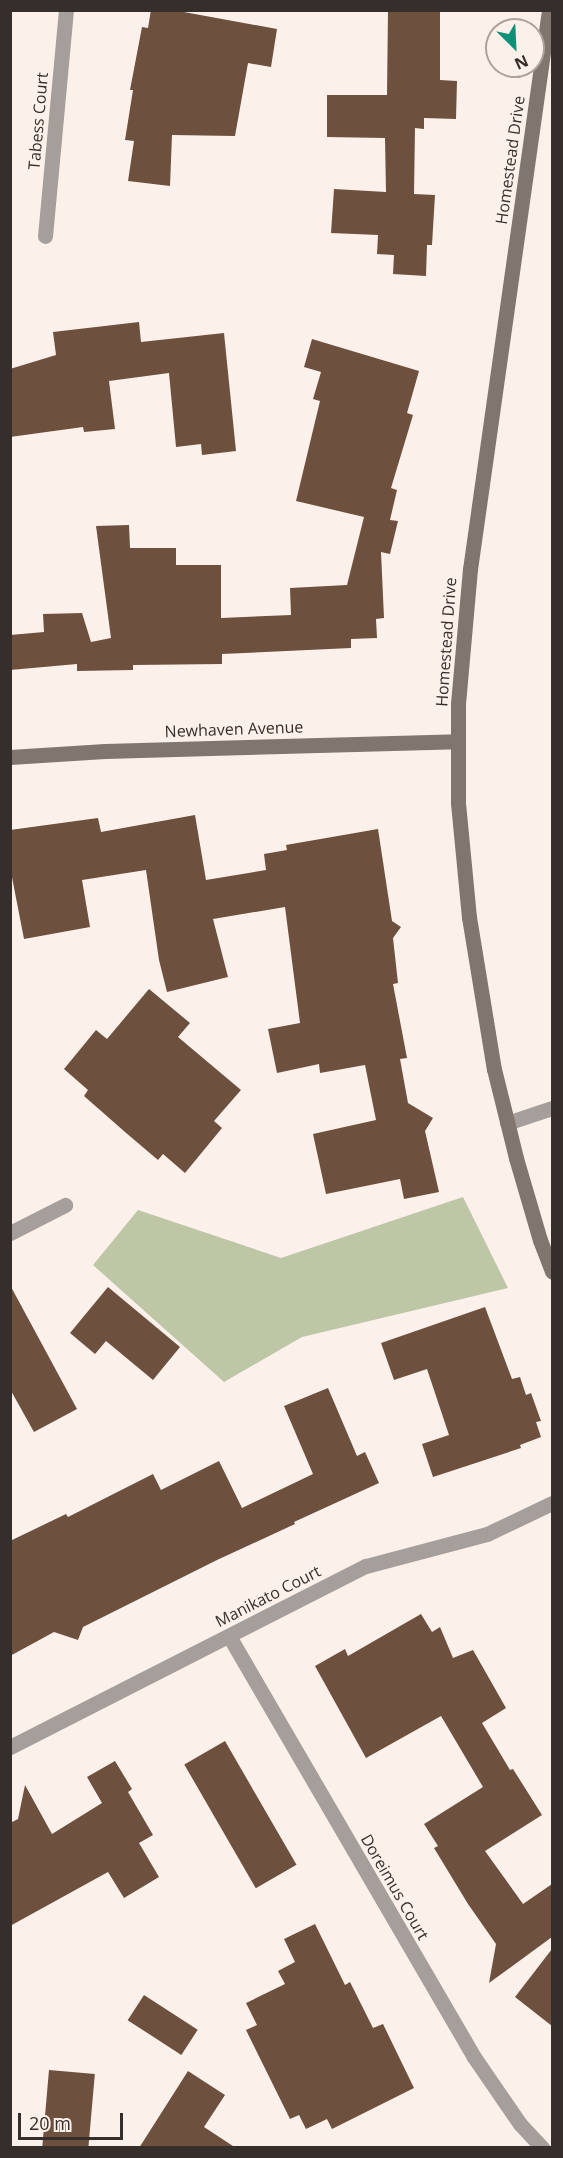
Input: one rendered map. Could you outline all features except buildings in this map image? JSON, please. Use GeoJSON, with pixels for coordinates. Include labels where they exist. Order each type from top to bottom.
{"type":"FeatureCollection","features":[{"type":"Feature","properties":{"kind":"street","name":"Tabess Court"},"geometry":{"type":"LineString","coordinates":[[45,236],[66,10]]}},
{"type":"Feature","properties":{"kind":"street","name":"Homestead Drive"},"geometry":{"type":"LineString","coordinates":[[549,10],[470,569],[458,704],[458,803],[469,917],[494,1069],[540,1240],[552,1272]]}},
{"type":"Feature","properties":{"kind":"street","name":"Newhaven Avenue"},"geometry":{"type":"LineString","coordinates":[[10,757],[117,751],[458,741]]}},
{"type":"Feature","properties":{"kind":"street"},"geometry":{"type":"LineString","coordinates":[[507,1124],[552,1108]]}},
{"type":"Feature","properties":{"kind":"street"},"geometry":{"type":"LineString","coordinates":[[10,1233],[65,1205]]}},
{"type":"Feature","properties":{"kind":"street","name":"Manikato Court"},"geometry":{"type":"LineString","coordinates":[[10,1747],[366,1566],[448,1542],[488,1534],[552,1503]]}},
{"type":"Feature","properties":{"kind":"street","name":"Doreimus Court"},"geometry":{"type":"LineString","coordinates":[[229,1636],[474,2057],[520,2124],[542,2148]]}},
{"type":"Feature","properties":{"kind":"green space"},"geometry":{"type":"Polygon","coordinates":[[[463,1197],[508,1288],[302,1337],[224,1382],[93,1265],[138,1210],[281,1258],[463,1197]]]}}]}
